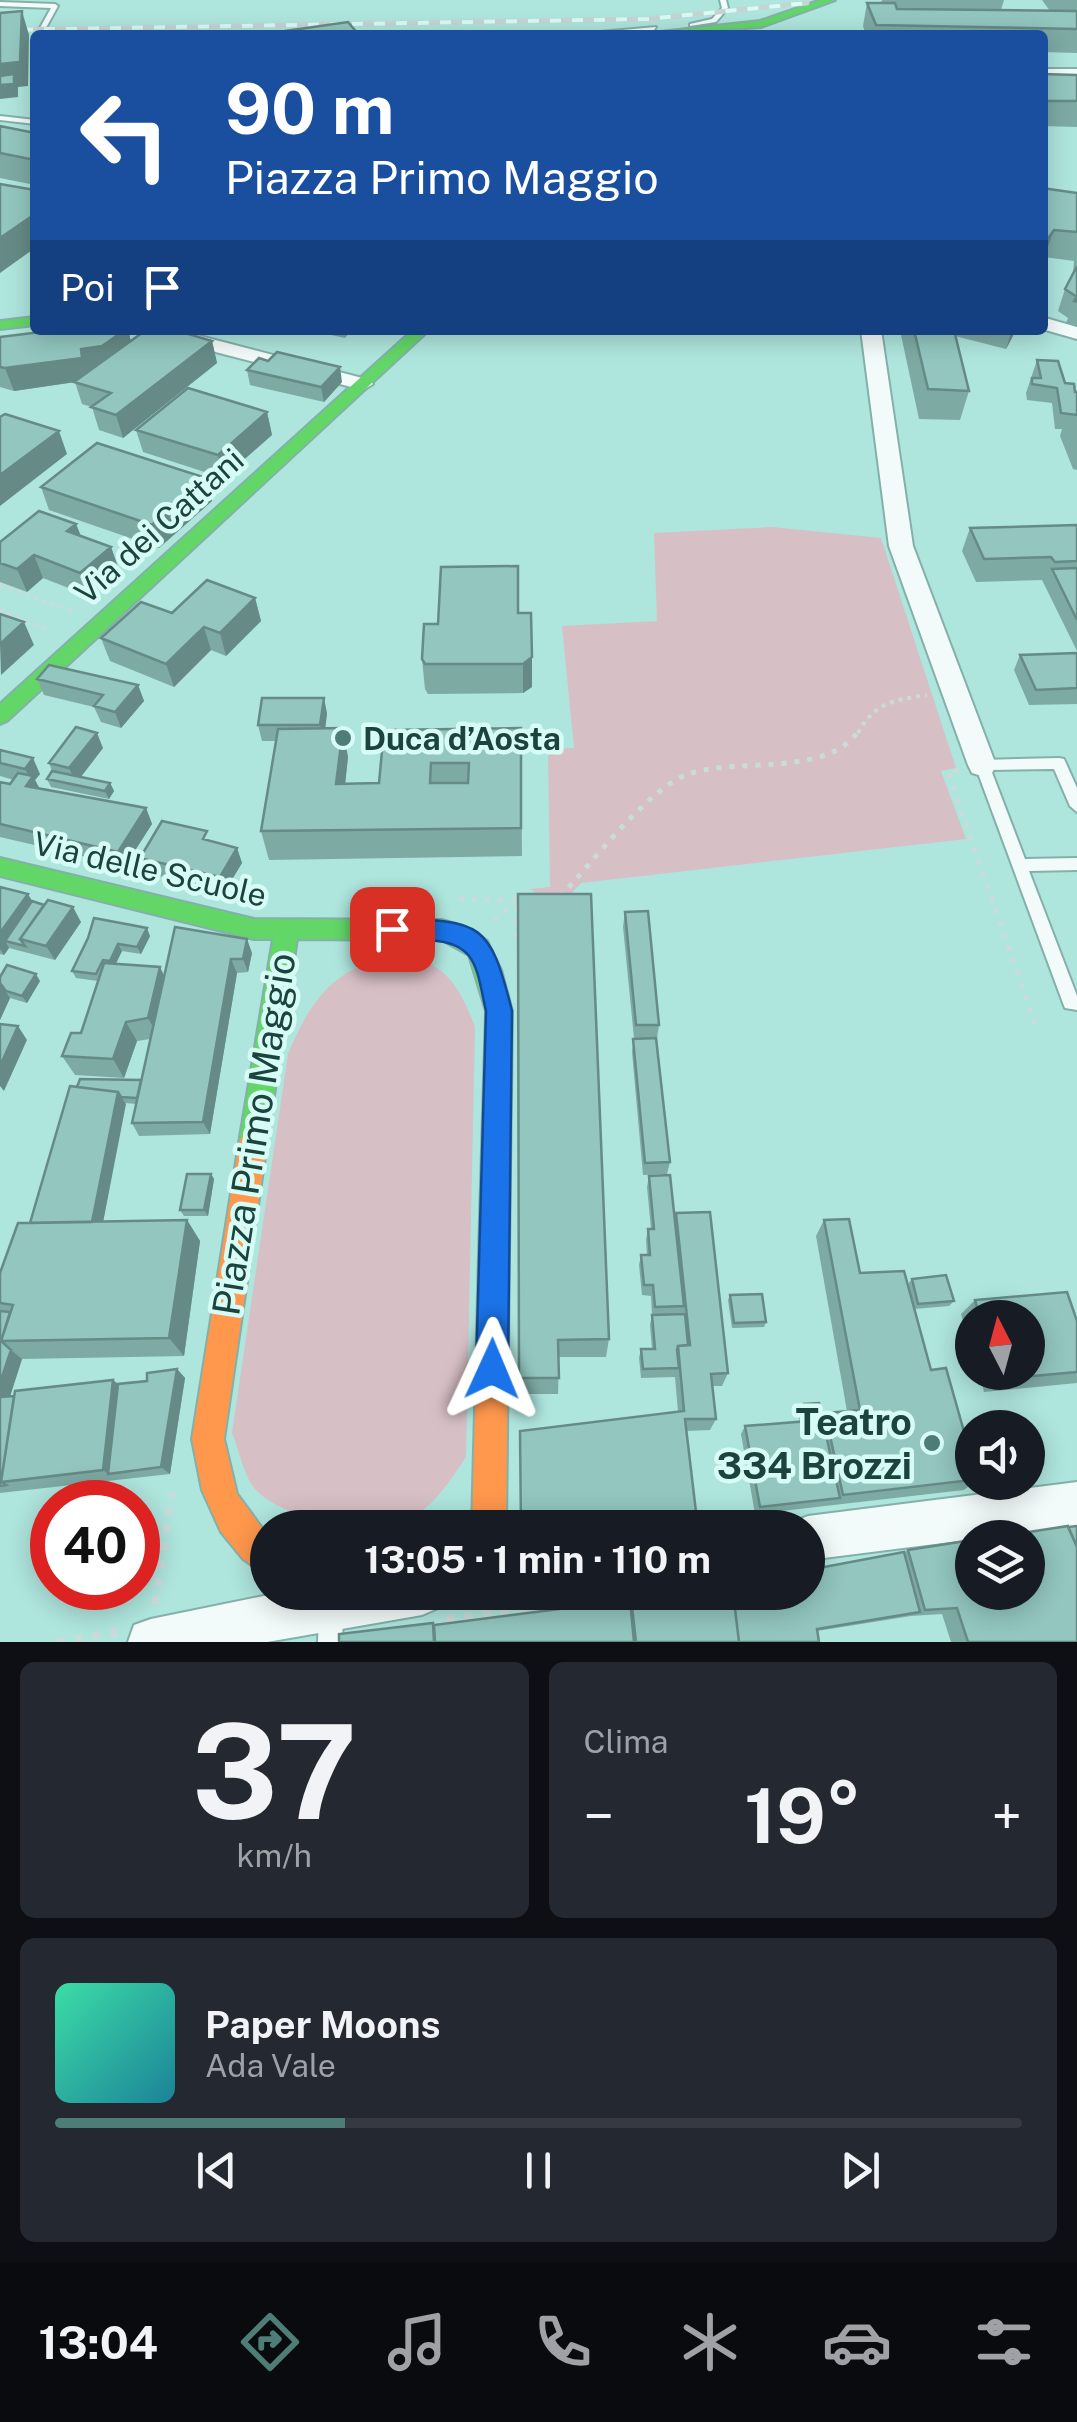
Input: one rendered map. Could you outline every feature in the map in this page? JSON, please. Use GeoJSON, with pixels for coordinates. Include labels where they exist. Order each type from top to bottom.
{"type":"FeatureCollection","features":[{"type":"Feature","properties":{"kind":"street"},"geometry":{"type":"LineString","coordinates":[[684,30],[767,21],[830,0]]}},
{"type":"Feature","properties":{"kind":"street"},"geometry":{"type":"LineString","coordinates":[[1048,73],[1077,73]]}},
{"type":"Feature","properties":{"kind":"street"},"geometry":{"type":"LineString","coordinates":[[0,325],[30,322]]}},
{"type":"Feature","properties":{"kind":"street"},"geometry":{"type":"LineString","coordinates":[[1048,325],[1077,332]]}},
{"type":"Feature","properties":{"kind":"street"},"geometry":{"type":"LineString","coordinates":[[172,335],[363,384]]}},
{"type":"Feature","properties":{"kind":"street","name":"Via dei Cattani"},"geometry":{"type":"LineString","coordinates":[[0,716],[417,335]]}},
{"type":"Feature","properties":{"kind":"street"},"geometry":{"type":"LineString","coordinates":[[872,335],[901,546],[982,765]]}},
{"type":"Feature","properties":{"kind":"street","name":"Via delle Scuole"},"geometry":{"type":"LineString","coordinates":[[0,867],[224,924],[286,931]]}},
{"type":"Feature","properties":{"kind":"street","name":"Piazza Primo Maggio"},"geometry":{"type":"LineString","coordinates":[[250,1546],[221,1507],[211,1476],[208,1439],[286,931],[427,928],[456,932],[474,941]]}},
{"type":"Feature","properties":{"kind":"street"},"geometry":{"type":"LineString","coordinates":[[474,941],[486,958],[499,1011],[489,1510]]}},
{"type":"Feature","properties":{"kind":"street"},"geometry":{"type":"LineString","coordinates":[[825,1536],[1077,1504]]}},
{"type":"Feature","properties":{"kind":"street"},"geometry":{"type":"LineString","coordinates":[[151,1642],[325,1613],[370,1610]]}},
{"type":"Feature","properties":{"kind":"lane"},"geometry":{"type":"LineString","coordinates":[[643,30],[708,24],[724,8],[722,0]]}},
{"type":"Feature","properties":{"kind":"lane"},"geometry":{"type":"LineString","coordinates":[[0,4],[55,6],[41,30]]}},
{"type":"Feature","properties":{"kind":"lane"},"geometry":{"type":"LineString","coordinates":[[20,33],[30,33]]}},
{"type":"Feature","properties":{"kind":"lane"},"geometry":{"type":"LineString","coordinates":[[0,118],[30,121]]}},
{"type":"Feature","properties":{"kind":"lane"},"geometry":{"type":"LineString","coordinates":[[1077,806],[1059,763],[982,765],[1071,1003],[1077,1002]]}},
{"type":"Feature","properties":{"kind":"lane"},"geometry":{"type":"LineString","coordinates":[[1019,864],[1077,864]]}},
{"type":"Feature","properties":{"kind":"path"},"geometry":{"type":"LineString","coordinates":[[0,585],[70,611],[112,613]]}},
{"type":"Feature","properties":{"kind":"path"},"geometry":{"type":"LineString","coordinates":[[0,610],[51,632],[59,650],[68,654]]}},
{"type":"Feature","properties":{"kind":"path"},"geometry":{"type":"LineString","coordinates":[[544,899],[558,899],[663,788],[688,774],[824,755],[856,736],[868,715],[884,702],[955,692]]}},
{"type":"Feature","properties":{"kind":"path"},"geometry":{"type":"LineString","coordinates":[[458,899],[531,900]]}},
{"type":"Feature","properties":{"kind":"path"},"geometry":{"type":"LineString","coordinates":[[474,941],[517,900]]}},
{"type":"Feature","properties":{"kind":"shaded area"},"geometry":{"type":"Polygon","coordinates":[[[772,527],[881,538],[956,768],[941,771],[966,839],[581,883],[568,897],[547,905],[531,889],[550,887],[548,749],[574,748],[562,626],[657,621],[654,533],[772,527]]]}},
{"type":"Feature","properties":{"kind":"shaded area"},"geometry":{"type":"Polygon","coordinates":[[[403,955],[441,971],[457,989],[475,1027],[466,1457],[423,1510],[288,1510],[256,1490],[232,1433],[288,1054],[307,1015],[330,986],[344,975],[380,959],[403,955]]]}},
{"type":"Feature","properties":{"kind":"building"},"geometry":{"type":"Polygon","coordinates":[[[867,3],[895,3],[897,9],[1077,11],[1077,29],[876,25],[867,3]]]}},
{"type":"Feature","properties":{"kind":"building"},"geometry":{"type":"Polygon","coordinates":[[[22,11],[20,62],[0,64],[0,13],[22,11]]]}},
{"type":"Feature","properties":{"kind":"building"},"geometry":{"type":"Polygon","coordinates":[[[348,22],[355,30],[292,30],[348,22]]]}},
{"type":"Feature","properties":{"kind":"building"},"geometry":{"type":"Polygon","coordinates":[[[14,74],[14,84],[0,85],[0,76],[14,74]]]}},
{"type":"Feature","properties":{"kind":"building"},"geometry":{"type":"Polygon","coordinates":[[[1048,74],[1077,75],[1077,101],[1048,101],[1048,74]]]}},
{"type":"Feature","properties":{"kind":"building"},"geometry":{"type":"Polygon","coordinates":[[[0,126],[30,132],[30,159],[0,153],[0,126]]]}},
{"type":"Feature","properties":{"kind":"building"},"geometry":{"type":"Polygon","coordinates":[[[0,184],[30,189],[30,217],[0,238],[0,184]]]}},
{"type":"Feature","properties":{"kind":"building"},"geometry":{"type":"Polygon","coordinates":[[[1048,189],[1077,193],[1077,232],[1054,230],[1048,238],[1048,189]]]}},
{"type":"Feature","properties":{"kind":"building"},"geometry":{"type":"Polygon","coordinates":[[[1077,266],[1077,297],[1065,289],[1077,266]]]}},
{"type":"Feature","properties":{"kind":"building"},"geometry":{"type":"Polygon","coordinates":[[[30,333],[118,335],[102,346],[81,349],[82,358],[5,368],[0,367],[0,337],[30,333]]]}},
{"type":"Feature","properties":{"kind":"building"},"geometry":{"type":"Polygon","coordinates":[[[139,335],[192,335],[212,341],[116,415],[91,407],[111,393],[74,382],[139,335]]]}},
{"type":"Feature","properties":{"kind":"building"},"geometry":{"type":"Polygon","coordinates":[[[915,335],[955,335],[969,391],[928,389],[915,335]]]}},
{"type":"Feature","properties":{"kind":"building"},"geometry":{"type":"Polygon","coordinates":[[[277,352],[340,367],[321,387],[247,370],[259,358],[268,361],[277,352]]]}},
{"type":"Feature","properties":{"kind":"building"},"geometry":{"type":"Polygon","coordinates":[[[1037,360],[1058,361],[1065,383],[1074,384],[1077,392],[1077,415],[1061,413],[1057,388],[1032,384],[1032,378],[1041,378],[1037,360]]]}},
{"type":"Feature","properties":{"kind":"building"},"geometry":{"type":"Polygon","coordinates":[[[188,388],[267,412],[218,455],[136,430],[188,388]]]}},
{"type":"Feature","properties":{"kind":"building"},"geometry":{"type":"Polygon","coordinates":[[[5,414],[59,431],[0,475],[0,417],[5,414]]]}},
{"type":"Feature","properties":{"kind":"building"},"geometry":{"type":"Polygon","coordinates":[[[97,443],[206,478],[152,525],[41,487],[97,443]]]}},
{"type":"Feature","properties":{"kind":"building"},"geometry":{"type":"Polygon","coordinates":[[[39,511],[76,524],[67,531],[111,547],[80,573],[34,555],[17,569],[0,563],[0,542],[39,511]]]}},
{"type":"Feature","properties":{"kind":"building"},"geometry":{"type":"Polygon","coordinates":[[[1077,525],[1077,561],[1055,562],[1051,557],[984,559],[970,528],[1077,525]]]}},
{"type":"Feature","properties":{"kind":"building"},"geometry":{"type":"Polygon","coordinates":[[[518,566],[518,613],[531,613],[532,657],[523,664],[425,664],[424,624],[438,624],[441,567],[518,566]]]}},
{"type":"Feature","properties":{"kind":"building"},"geometry":{"type":"Polygon","coordinates":[[[1077,568],[1077,620],[1052,569],[1077,568]]]}},
{"type":"Feature","properties":{"kind":"building"},"geometry":{"type":"Polygon","coordinates":[[[207,580],[255,598],[220,633],[204,627],[166,664],[101,638],[141,602],[172,613],[207,580]]]}},
{"type":"Feature","properties":{"kind":"building"},"geometry":{"type":"Polygon","coordinates":[[[0,614],[24,622],[0,644],[0,614]]]}},
{"type":"Feature","properties":{"kind":"building"},"geometry":{"type":"Polygon","coordinates":[[[1077,653],[1077,688],[1036,690],[1020,655],[1077,653]]]}},
{"type":"Feature","properties":{"kind":"building"},"geometry":{"type":"Polygon","coordinates":[[[49,665],[138,685],[115,712],[94,706],[103,695],[37,679],[49,665]]]}},
{"type":"Feature","properties":{"kind":"building"},"geometry":{"type":"Polygon","coordinates":[[[262,698],[324,698],[320,725],[258,725],[262,698]]]}},
{"type":"Feature","properties":{"kind":"building"},"geometry":{"type":"Polygon","coordinates":[[[76,727],[97,733],[69,768],[49,763],[76,727]]]}},
{"type":"Feature","properties":{"kind":"building"},"geometry":{"type":"Polygon","coordinates":[[[343,728],[336,784],[379,783],[384,730],[521,728],[521,828],[261,831],[278,729],[343,728]],[[431,763],[430,783],[468,783],[469,763],[431,763]]]}},
{"type":"Feature","properties":{"kind":"building"},"geometry":{"type":"Polygon","coordinates":[[[0,750],[33,758],[25,769],[0,763],[0,750]]]}},
{"type":"Feature","properties":{"kind":"building"},"geometry":{"type":"Polygon","coordinates":[[[52,771],[110,783],[105,791],[47,779],[52,771]]]}},
{"type":"Feature","properties":{"kind":"building"},"geometry":{"type":"Polygon","coordinates":[[[18,773],[33,776],[26,786],[146,808],[118,852],[0,824],[0,782],[10,784],[18,773]]]}},
{"type":"Feature","properties":{"kind":"building"},"geometry":{"type":"Polygon","coordinates":[[[162,821],[207,831],[203,839],[237,848],[220,877],[140,858],[162,821]]]}},
{"type":"Feature","properties":{"kind":"building"},"geometry":{"type":"Polygon","coordinates":[[[0,887],[28,894],[0,933],[0,887]]]}},
{"type":"Feature","properties":{"kind":"building"},"geometry":{"type":"Polygon","coordinates":[[[518,894],[591,894],[609,1339],[558,1340],[559,1378],[519,1378],[518,894]]]}},
{"type":"Feature","properties":{"kind":"building"},"geometry":{"type":"Polygon","coordinates":[[[48,900],[73,907],[46,946],[20,939],[48,900]]]}},
{"type":"Feature","properties":{"kind":"building"},"geometry":{"type":"Polygon","coordinates":[[[32,901],[44,905],[20,939],[25,946],[5,941],[32,901]]]}},
{"type":"Feature","properties":{"kind":"building"},"geometry":{"type":"Polygon","coordinates":[[[648,911],[659,1025],[636,1025],[625,912],[648,911]]]}},
{"type":"Feature","properties":{"kind":"building"},"geometry":{"type":"Polygon","coordinates":[[[94,918],[147,928],[137,947],[118,944],[110,961],[103,960],[96,974],[72,971],[88,938],[94,918]]]}},
{"type":"Feature","properties":{"kind":"building"},"geometry":{"type":"Polygon","coordinates":[[[175,927],[247,939],[243,959],[231,959],[203,1122],[132,1123],[175,927]]]}},
{"type":"Feature","properties":{"kind":"building"},"geometry":{"type":"Polygon","coordinates":[[[104,963],[160,967],[148,1018],[126,1022],[113,1059],[62,1056],[71,1033],[81,1033],[104,963]]]}},
{"type":"Feature","properties":{"kind":"building"},"geometry":{"type":"Polygon","coordinates":[[[7,965],[36,974],[22,996],[6,991],[0,983],[7,965]]]}},
{"type":"Feature","properties":{"kind":"building"},"geometry":{"type":"Polygon","coordinates":[[[0,1024],[18,1026],[0,1066],[0,1024]]]}},
{"type":"Feature","properties":{"kind":"building"},"geometry":{"type":"Polygon","coordinates":[[[656,1038],[670,1162],[645,1163],[633,1039],[656,1038]]]}},
{"type":"Feature","properties":{"kind":"building"},"geometry":{"type":"Polygon","coordinates":[[[80,1079],[141,1080],[137,1098],[77,1087],[80,1079]]]}},
{"type":"Feature","properties":{"kind":"building"},"geometry":{"type":"Polygon","coordinates":[[[70,1086],[118,1092],[92,1222],[30,1223],[70,1086]]]}},
{"type":"Feature","properties":{"kind":"building"},"geometry":{"type":"Polygon","coordinates":[[[187,1174],[211,1174],[204,1210],[180,1210],[187,1174]]]}},
{"type":"Feature","properties":{"kind":"building"},"geometry":{"type":"Polygon","coordinates":[[[670,1175],[684,1306],[655,1307],[653,1285],[644,1285],[641,1255],[650,1255],[648,1229],[654,1229],[649,1176],[670,1175]]]}},
{"type":"Feature","properties":{"kind":"building"},"geometry":{"type":"Polygon","coordinates":[[[710,1212],[728,1373],[711,1374],[716,1419],[685,1419],[696,1510],[521,1510],[520,1431],[684,1411],[678,1346],[690,1345],[676,1213],[710,1212]]]}},
{"type":"Feature","properties":{"kind":"building"},"geometry":{"type":"Polygon","coordinates":[[[849,1219],[860,1273],[904,1271],[931,1370],[946,1368],[958,1410],[955,1482],[843,1495],[825,1413],[860,1410],[824,1220],[849,1219]]]}},
{"type":"Feature","properties":{"kind":"building"},"geometry":{"type":"Polygon","coordinates":[[[187,1220],[169,1338],[1,1341],[13,1305],[0,1303],[0,1273],[18,1223],[187,1220]]]}},
{"type":"Feature","properties":{"kind":"building"},"geometry":{"type":"Polygon","coordinates":[[[946,1275],[954,1301],[918,1304],[912,1279],[946,1275]]]}},
{"type":"Feature","properties":{"kind":"building"},"geometry":{"type":"Polygon","coordinates":[[[1067,1292],[1077,1321],[1077,1372],[1045,1375],[1045,1300],[975,1300],[1067,1292]]]}},
{"type":"Feature","properties":{"kind":"building"},"geometry":{"type":"Polygon","coordinates":[[[762,1294],[766,1322],[734,1323],[730,1295],[762,1294]]]}},
{"type":"Feature","properties":{"kind":"building"},"geometry":{"type":"Polygon","coordinates":[[[0,1311],[10,1312],[1,1341],[11,1350],[0,1383],[0,1311]]]}},
{"type":"Feature","properties":{"kind":"building"},"geometry":{"type":"Polygon","coordinates":[[[685,1314],[688,1345],[678,1346],[679,1368],[643,1369],[641,1349],[655,1349],[652,1315],[685,1314]]]}},
{"type":"Feature","properties":{"kind":"building"},"geometry":{"type":"Polygon","coordinates":[[[177,1369],[161,1467],[108,1474],[118,1384],[147,1381],[147,1373],[177,1369]]]}},
{"type":"Feature","properties":{"kind":"building"},"geometry":{"type":"Polygon","coordinates":[[[113,1380],[103,1470],[1,1482],[15,1391],[113,1380]]]}},
{"type":"Feature","properties":{"kind":"building"},"geometry":{"type":"Polygon","coordinates":[[[14,1396],[1,1482],[6,1485],[0,1486],[0,1397],[14,1396]]]}},
{"type":"Feature","properties":{"kind":"building"},"geometry":{"type":"Polygon","coordinates":[[[819,1403],[840,1498],[760,1507],[745,1426],[808,1421],[804,1404],[819,1403]]]}},
{"type":"Feature","properties":{"kind":"building"},"geometry":{"type":"Polygon","coordinates":[[[1068,1526],[1077,1547],[1077,1642],[968,1642],[958,1610],[1045,1610],[1045,1529],[1068,1526]]]}},
{"type":"Feature","properties":{"kind":"building"},"geometry":{"type":"Polygon","coordinates":[[[1077,1526],[1077,1547],[1068,1527],[1077,1526]]]}},
{"type":"Feature","properties":{"kind":"building"},"geometry":{"type":"Polygon","coordinates":[[[955,1543],[955,1608],[925,1610],[908,1550],[955,1543]]]}},
{"type":"Feature","properties":{"kind":"building"},"geometry":{"type":"Polygon","coordinates":[[[904,1552],[920,1612],[817,1629],[819,1642],[739,1642],[735,1610],[825,1610],[825,1567],[904,1552]]]}},
{"type":"Feature","properties":{"kind":"building"},"geometry":{"type":"Polygon","coordinates":[[[552,1610],[631,1610],[634,1642],[435,1642],[434,1625],[552,1610]]]}},
{"type":"Feature","properties":{"kind":"building"},"geometry":{"type":"Polygon","coordinates":[[[632,1610],[735,1610],[739,1642],[636,1642],[632,1610]]]}},
{"type":"Feature","properties":{"kind":"building"},"geometry":{"type":"Polygon","coordinates":[[[433,1623],[434,1642],[339,1642],[339,1634],[433,1623]]]}},
{"type":"Feature","properties":{"kind":"railway"},"geometry":{"type":"LineString","coordinates":[[0,30],[648,19],[807,3]]}},
{"type":"Feature","properties":{"kind":"traffic: fast"},"geometry":{"type":"LineString","coordinates":[[694,30],[761,24],[830,0]]}},
{"type":"Feature","properties":{"kind":"traffic: fast"},"geometry":{"type":"LineString","coordinates":[[0,325],[30,322]]}},
{"type":"Feature","properties":{"kind":"traffic: fast"},"geometry":{"type":"LineString","coordinates":[[0,716],[417,335]]}},
{"type":"Feature","properties":{"kind":"traffic: fast"},"geometry":{"type":"LineString","coordinates":[[0,867],[254,929],[442,930],[457,934],[478,948],[489,970],[499,1011],[494,1254]]}},
{"type":"Feature","properties":{"kind":"traffic: fast"},"geometry":{"type":"LineString","coordinates":[[253,1143],[286,931]]}},
{"type":"Feature","properties":{"kind":"traffic: slow"},"geometry":{"type":"LineString","coordinates":[[250,1542],[225,1506],[208,1439],[253,1143]]}},
{"type":"Feature","properties":{"kind":"traffic: slow"},"geometry":{"type":"LineString","coordinates":[[489,1510],[494,1254]]}},
{"type":"Feature","properties":{"kind":"place","name":"Duca d’Aosta"},"geometry":{"type":"Point","coordinates":[343,738]}},
{"type":"Feature","properties":{"kind":"place","name":"Teatro 334 Brozzi"},"geometry":{"type":"Point","coordinates":[932,1443]}},
{"type":"Feature","properties":{"kind":"route"},"geometry":{"type":"LineString","coordinates":[[392,929],[427,928],[468,936],[486,958],[499,1011],[492,1369]]}}]}
